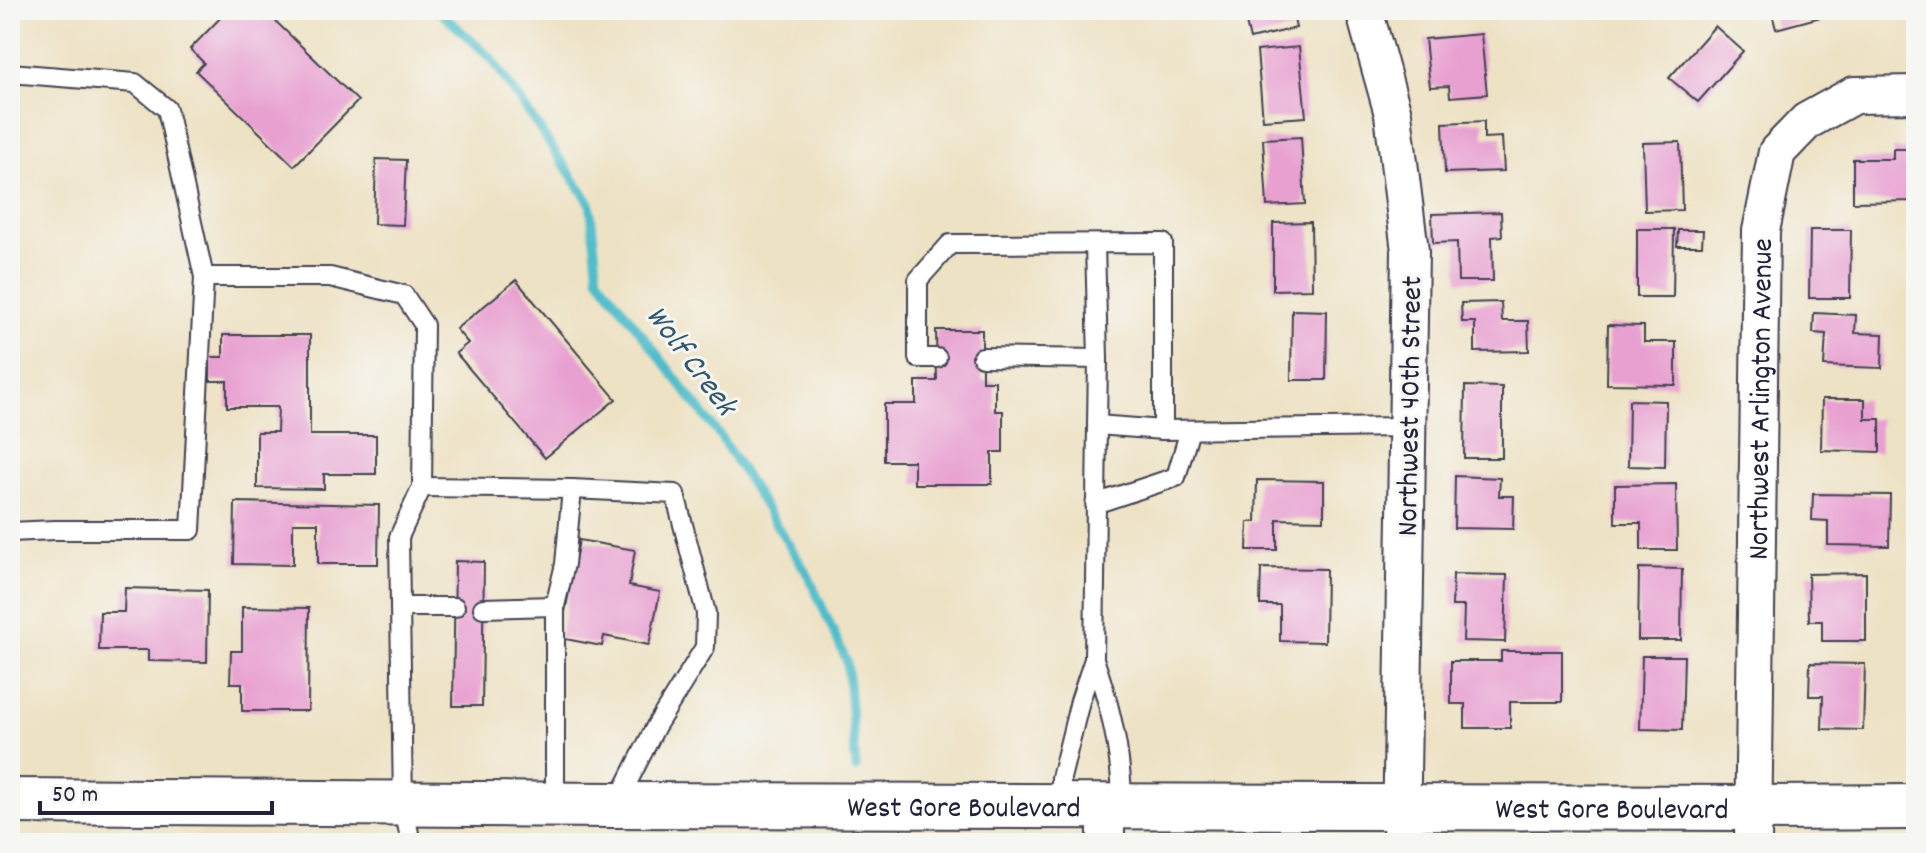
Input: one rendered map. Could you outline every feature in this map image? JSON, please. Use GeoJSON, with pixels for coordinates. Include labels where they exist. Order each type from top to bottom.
{"type":"FeatureCollection","features":[{"type":"Feature","properties":{"kind":"main road","name":"West Gore Boulevard"},"geometry":{"type":"LineString","coordinates":[[10,801],[407,823],[555,804],[1061,806],[1111,818],[1402,825],[1754,826],[1916,807]]}},
{"type":"Feature","properties":{"kind":"street","name":"Northwest 40th Street"},"geometry":{"type":"LineString","coordinates":[[1364,10],[1393,114],[1410,251],[1402,825]]}},
{"type":"Feature","properties":{"kind":"street","name":"Northwest Arlington Avenue"},"geometry":{"type":"LineString","coordinates":[[1754,826],[1761,231],[1777,152],[1807,121],[1854,95],[1916,94]]}},
{"type":"Feature","properties":{"kind":"lane"},"geometry":{"type":"LineString","coordinates":[[10,73],[135,83],[167,109],[204,277],[191,530],[10,532]]}},
{"type":"Feature","properties":{"kind":"lane"},"geometry":{"type":"LineString","coordinates":[[937,358],[918,358],[918,280],[950,244],[1163,243],[1163,430]]}},
{"type":"Feature","properties":{"kind":"lane"},"geometry":{"type":"LineString","coordinates":[[1061,806],[1061,778],[1094,659],[1098,359],[1095,244]]}},
{"type":"Feature","properties":{"kind":"lane"},"geometry":{"type":"LineString","coordinates":[[204,277],[330,277],[404,295],[424,325],[422,487],[399,537],[407,823]]}},
{"type":"Feature","properties":{"kind":"lane"},"geometry":{"type":"LineString","coordinates":[[982,357],[1098,359]]}},
{"type":"Feature","properties":{"kind":"lane"},"geometry":{"type":"LineString","coordinates":[[1097,425],[1163,430],[1407,427]]}},
{"type":"Feature","properties":{"kind":"lane"},"geometry":{"type":"LineString","coordinates":[[1095,504],[1176,477],[1190,430]]}},
{"type":"Feature","properties":{"kind":"lane"},"geometry":{"type":"LineString","coordinates":[[422,487],[675,494],[706,613],[705,647],[656,726],[616,805]]}},
{"type":"Feature","properties":{"kind":"lane"},"geometry":{"type":"LineString","coordinates":[[555,804],[555,606],[565,564],[572,489]]}},
{"type":"Feature","properties":{"kind":"lane"},"geometry":{"type":"LineString","coordinates":[[483,608],[555,606]]}},
{"type":"Feature","properties":{"kind":"lane"},"geometry":{"type":"LineString","coordinates":[[400,607],[455,607]]}},
{"type":"Feature","properties":{"kind":"lane"},"geometry":{"type":"LineString","coordinates":[[1094,659],[1108,697],[1122,774],[1111,818]]}},
{"type":"Feature","properties":{"kind":"building"},"geometry":{"type":"Polygon","coordinates":[[[228,10],[264,10],[358,101],[294,166],[196,71],[204,63],[190,49],[228,10]]]}},
{"type":"Feature","properties":{"kind":"building"},"geometry":{"type":"Polygon","coordinates":[[[1243,10],[1292,10],[1296,28],[1250,39],[1243,10]]]}},
{"type":"Feature","properties":{"kind":"building"},"geometry":{"type":"Polygon","coordinates":[[[1771,10],[1843,10],[1843,11],[1776,29],[1771,10]]]}},
{"type":"Feature","properties":{"kind":"building"},"geometry":{"type":"Polygon","coordinates":[[[1715,26],[1743,51],[1698,102],[1669,78],[1715,26]]]}},
{"type":"Feature","properties":{"kind":"building"},"geometry":{"type":"Polygon","coordinates":[[[1481,34],[1487,94],[1450,97],[1449,86],[1430,87],[1425,39],[1481,34]]]}},
{"type":"Feature","properties":{"kind":"building"},"geometry":{"type":"Polygon","coordinates":[[[1299,47],[1306,117],[1263,120],[1257,51],[1299,47]]]}},
{"type":"Feature","properties":{"kind":"building"},"geometry":{"type":"Polygon","coordinates":[[[1484,121],[1484,138],[1502,137],[1504,171],[1445,173],[1443,123],[1484,121]]]}},
{"type":"Feature","properties":{"kind":"building"},"geometry":{"type":"Polygon","coordinates":[[[1301,137],[1305,204],[1267,206],[1263,139],[1301,137]]]}},
{"type":"Feature","properties":{"kind":"building"},"geometry":{"type":"Polygon","coordinates":[[[1680,142],[1682,210],[1645,211],[1643,143],[1680,142]]]}},
{"type":"Feature","properties":{"kind":"building"},"geometry":{"type":"Polygon","coordinates":[[[1893,149],[1916,149],[1916,201],[1853,202],[1853,159],[1893,159],[1893,149]]]}},
{"type":"Feature","properties":{"kind":"building"},"geometry":{"type":"Polygon","coordinates":[[[376,159],[406,160],[403,225],[374,224],[376,159]]]}},
{"type":"Feature","properties":{"kind":"building"},"geometry":{"type":"Polygon","coordinates":[[[1501,212],[1502,236],[1492,237],[1493,281],[1458,281],[1457,242],[1433,243],[1432,214],[1501,212]]]}},
{"type":"Feature","properties":{"kind":"building"},"geometry":{"type":"Polygon","coordinates":[[[1311,222],[1312,289],[1273,290],[1273,223],[1311,222]]]}},
{"type":"Feature","properties":{"kind":"building"},"geometry":{"type":"Polygon","coordinates":[[[1637,229],[1674,229],[1673,297],[1637,297],[1637,229]]]}},
{"type":"Feature","properties":{"kind":"building"},"geometry":{"type":"Polygon","coordinates":[[[1678,230],[1703,230],[1702,246],[1677,246],[1678,230]]]}},
{"type":"Feature","properties":{"kind":"building"},"geometry":{"type":"Polygon","coordinates":[[[1810,230],[1851,230],[1850,298],[1809,298],[1810,230]]]}},
{"type":"Feature","properties":{"kind":"building"},"geometry":{"type":"Polygon","coordinates":[[[516,280],[616,399],[545,458],[456,353],[468,343],[456,329],[516,280]]]}},
{"type":"Feature","properties":{"kind":"building"},"geometry":{"type":"Polygon","coordinates":[[[1501,302],[1502,321],[1528,321],[1529,351],[1475,352],[1475,322],[1462,322],[1461,303],[1501,302]]]}},
{"type":"Feature","properties":{"kind":"building"},"geometry":{"type":"Polygon","coordinates":[[[1292,310],[1327,311],[1326,380],[1291,380],[1292,310]]]}},
{"type":"Feature","properties":{"kind":"building"},"geometry":{"type":"Polygon","coordinates":[[[1814,313],[1856,315],[1855,333],[1883,334],[1882,368],[1824,366],[1826,334],[1813,333],[1814,313]]]}},
{"type":"Feature","properties":{"kind":"building"},"geometry":{"type":"Polygon","coordinates":[[[1608,325],[1644,326],[1644,342],[1676,342],[1676,385],[1607,384],[1608,325]]]}},
{"type":"Feature","properties":{"kind":"building"},"geometry":{"type":"Polygon","coordinates":[[[936,330],[982,330],[982,381],[995,381],[995,411],[1003,411],[1003,452],[992,452],[992,484],[914,484],[914,461],[884,461],[884,404],[916,404],[916,381],[937,381],[936,330]]]}},
{"type":"Feature","properties":{"kind":"building"},"geometry":{"type":"Polygon","coordinates":[[[223,335],[310,335],[310,435],[376,435],[376,474],[324,474],[324,489],[257,488],[257,432],[277,432],[278,407],[227,407],[227,381],[210,381],[210,357],[223,357],[223,335]]]}},
{"type":"Feature","properties":{"kind":"building"},"geometry":{"type":"Polygon","coordinates":[[[1465,386],[1502,387],[1502,458],[1464,458],[1465,386]]]}},
{"type":"Feature","properties":{"kind":"building"},"geometry":{"type":"Polygon","coordinates":[[[1822,399],[1865,399],[1865,419],[1880,419],[1880,452],[1821,450],[1822,399]]]}},
{"type":"Feature","properties":{"kind":"building"},"geometry":{"type":"Polygon","coordinates":[[[1629,400],[1666,401],[1665,467],[1628,466],[1629,400]]]}},
{"type":"Feature","properties":{"kind":"building"},"geometry":{"type":"Polygon","coordinates":[[[1455,476],[1500,478],[1499,496],[1514,496],[1513,529],[1454,528],[1455,476]]]}},
{"type":"Feature","properties":{"kind":"building"},"geometry":{"type":"Polygon","coordinates":[[[1257,480],[1324,481],[1324,520],[1277,519],[1277,550],[1247,550],[1248,522],[1256,522],[1257,480]]]}},
{"type":"Feature","properties":{"kind":"building"},"geometry":{"type":"Polygon","coordinates":[[[1676,484],[1677,550],[1641,550],[1641,523],[1615,523],[1615,485],[1676,484]]]}},
{"type":"Feature","properties":{"kind":"building"},"geometry":{"type":"Polygon","coordinates":[[[1813,494],[1890,495],[1889,546],[1828,545],[1828,521],[1812,520],[1813,494]]]}},
{"type":"Feature","properties":{"kind":"building"},"geometry":{"type":"Polygon","coordinates":[[[235,502],[379,505],[378,564],[318,564],[318,523],[293,523],[293,565],[234,564],[235,502]]]}},
{"type":"Feature","properties":{"kind":"building"},"geometry":{"type":"Polygon","coordinates":[[[579,540],[635,550],[629,586],[660,592],[649,645],[604,636],[602,646],[560,638],[579,540]]]}},
{"type":"Feature","properties":{"kind":"building"},"geometry":{"type":"Polygon","coordinates":[[[455,561],[484,562],[482,706],[453,706],[455,561]]]}},
{"type":"Feature","properties":{"kind":"building"},"geometry":{"type":"Polygon","coordinates":[[[1261,568],[1326,569],[1325,642],[1280,641],[1280,605],[1260,605],[1261,568]]]}},
{"type":"Feature","properties":{"kind":"building"},"geometry":{"type":"Polygon","coordinates":[[[1639,568],[1682,569],[1681,640],[1638,640],[1639,568]]]}},
{"type":"Feature","properties":{"kind":"building"},"geometry":{"type":"Polygon","coordinates":[[[1866,573],[1866,641],[1822,641],[1822,621],[1809,621],[1808,574],[1866,573]]]}},
{"type":"Feature","properties":{"kind":"building"},"geometry":{"type":"Polygon","coordinates":[[[1453,574],[1507,575],[1505,642],[1463,641],[1464,606],[1452,606],[1453,574]]]}},
{"type":"Feature","properties":{"kind":"building"},"geometry":{"type":"Polygon","coordinates":[[[125,588],[208,590],[207,662],[148,661],[148,650],[99,650],[100,612],[124,612],[125,588]]]}},
{"type":"Feature","properties":{"kind":"building"},"geometry":{"type":"Polygon","coordinates":[[[242,607],[309,608],[308,711],[242,711],[242,683],[230,683],[231,651],[242,651],[242,607]]]}},
{"type":"Feature","properties":{"kind":"building"},"geometry":{"type":"Polygon","coordinates":[[[1501,651],[1562,651],[1562,702],[1510,702],[1510,728],[1465,728],[1465,704],[1451,704],[1451,661],[1501,661],[1501,651]]]}},
{"type":"Feature","properties":{"kind":"building"},"geometry":{"type":"Polygon","coordinates":[[[1642,656],[1684,656],[1682,730],[1640,729],[1642,656]]]}},
{"type":"Feature","properties":{"kind":"building"},"geometry":{"type":"Polygon","coordinates":[[[1810,663],[1865,664],[1863,730],[1822,729],[1823,696],[1809,696],[1810,663]]]}},
{"type":"Feature","properties":{"kind":"waterway","name":"Wolf Creek"},"geometry":{"type":"LineString","coordinates":[[438,10],[491,58],[590,203],[598,277],[720,436],[808,575],[847,662],[856,768]]}}]}
